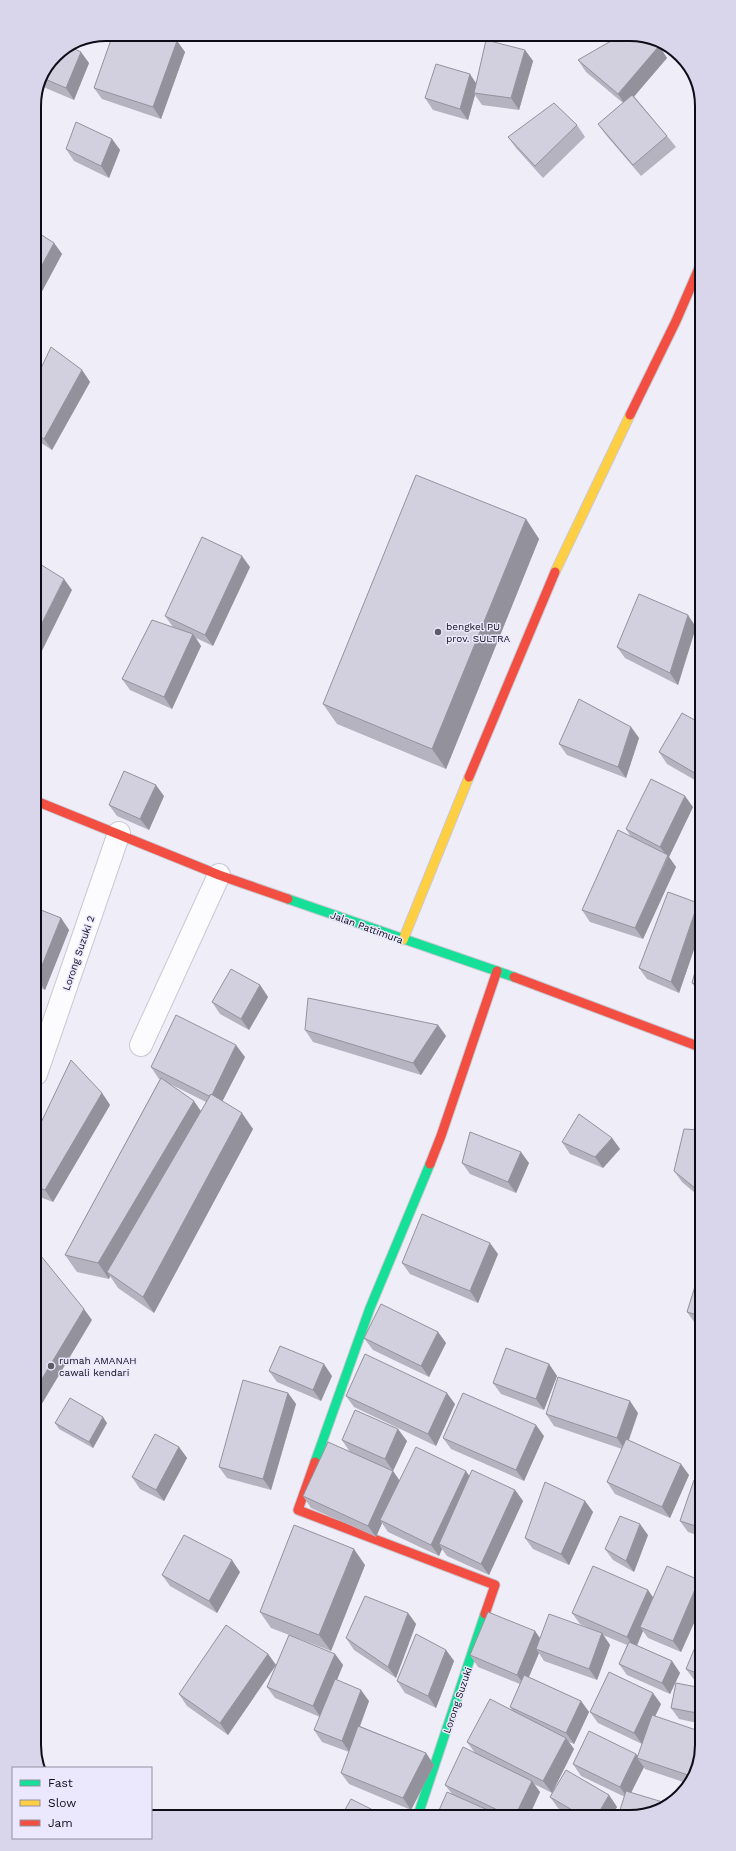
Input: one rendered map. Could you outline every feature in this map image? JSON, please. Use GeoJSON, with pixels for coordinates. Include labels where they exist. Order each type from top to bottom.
{"type":"FeatureCollection","features":[{"type":"Feature","properties":{"kind":"main road"},"geometry":{"type":"LineString","coordinates":[[403,940],[545,592],[676,321],[695,277]]}},
{"type":"Feature","properties":{"kind":"main road","name":"Jalan Pattimura"},"geometry":{"type":"LineString","coordinates":[[41,803],[119,833],[219,875],[403,940],[497,971],[695,1045]]}},
{"type":"Feature","properties":{"kind":"main road","name":"Lorong Suzuki"},"geometry":{"type":"LineString","coordinates":[[420,1810],[495,1585],[298,1510],[370,1308],[441,1136],[497,971]]}},
{"type":"Feature","properties":{"kind":"street","name":"Lorong Suzuki 2"},"geometry":{"type":"LineString","coordinates":[[41,1059],[119,833]]}},
{"type":"Feature","properties":{"kind":"street"},"geometry":{"type":"LineString","coordinates":[[141,1045],[219,875]]}},
{"type":"Feature","properties":{"kind":"building"},"geometry":{"type":"Polygon","coordinates":[[[111,41],[177,41],[153,107],[94,88],[111,41]]]}},
{"type":"Feature","properties":{"kind":"building"},"geometry":{"type":"Polygon","coordinates":[[[486,41],[525,50],[511,98],[474,93],[486,41]]]}},
{"type":"Feature","properties":{"kind":"building"},"geometry":{"type":"Polygon","coordinates":[[[611,41],[634,41],[647,43],[658,48],[618,94],[578,60],[611,41]]]}},
{"type":"Feature","properties":{"kind":"building"},"geometry":{"type":"Polygon","coordinates":[[[75,49],[81,52],[66,88],[47,80],[63,57],[75,49]]]}},
{"type":"Feature","properties":{"kind":"building"},"geometry":{"type":"Polygon","coordinates":[[[436,64],[470,74],[460,109],[425,98],[436,64]]]}},
{"type":"Feature","properties":{"kind":"building"},"geometry":{"type":"Polygon","coordinates":[[[632,95],[667,136],[633,165],[598,124],[632,95]]]}},
{"type":"Feature","properties":{"kind":"building"},"geometry":{"type":"Polygon","coordinates":[[[554,103],[577,125],[535,166],[508,137],[554,103]]]}},
{"type":"Feature","properties":{"kind":"building"},"geometry":{"type":"Polygon","coordinates":[[[76,122],[112,139],[101,166],[66,149],[76,122]]]}},
{"type":"Feature","properties":{"kind":"building"},"geometry":{"type":"Polygon","coordinates":[[[41,235],[54,243],[41,267],[41,235]]]}},
{"type":"Feature","properties":{"kind":"building"},"geometry":{"type":"Polygon","coordinates":[[[51,347],[82,370],[44,439],[41,437],[41,368],[51,347]]]}},
{"type":"Feature","properties":{"kind":"building","name":"bengkel PU prov. SULTRA"},"geometry":{"type":"Polygon","coordinates":[[[416,475],[526,519],[432,749],[323,704],[416,475]]]}},
{"type":"Feature","properties":{"kind":"building"},"geometry":{"type":"Polygon","coordinates":[[[202,537],[242,556],[205,635],[165,616],[202,537]]]}},
{"type":"Feature","properties":{"kind":"building"},"geometry":{"type":"Polygon","coordinates":[[[41,565],[64,579],[41,625],[41,565]]]}},
{"type":"Feature","properties":{"kind":"building"},"geometry":{"type":"Polygon","coordinates":[[[639,594],[688,615],[670,673],[617,647],[639,594]]]}},
{"type":"Feature","properties":{"kind":"building"},"geometry":{"type":"Polygon","coordinates":[[[152,620],[193,634],[164,697],[122,679],[152,620]]]}},
{"type":"Feature","properties":{"kind":"building"},"geometry":{"type":"Polygon","coordinates":[[[579,699],[631,727],[618,767],[559,744],[579,699]]]}},
{"type":"Feature","properties":{"kind":"building"},"geometry":{"type":"Polygon","coordinates":[[[682,713],[695,720],[695,773],[659,752],[682,713]]]}},
{"type":"Feature","properties":{"kind":"building"},"geometry":{"type":"Polygon","coordinates":[[[124,771],[156,785],[140,819],[109,805],[124,771]]]}},
{"type":"Feature","properties":{"kind":"building"},"geometry":{"type":"Polygon","coordinates":[[[651,779],[685,796],[660,847],[626,829],[651,779]]]}},
{"type":"Feature","properties":{"kind":"building"},"geometry":{"type":"Polygon","coordinates":[[[618,830],[668,855],[635,928],[582,910],[618,830]]]}},
{"type":"Feature","properties":{"kind":"building"},"geometry":{"type":"Polygon","coordinates":[[[668,892],[695,902],[695,912],[671,982],[639,968],[668,892]]]}},
{"type":"Feature","properties":{"kind":"building"},"geometry":{"type":"Polygon","coordinates":[[[41,910],[61,918],[41,968],[41,910]]]}},
{"type":"Feature","properties":{"kind":"building"},"geometry":{"type":"Polygon","coordinates":[[[231,969],[260,985],[241,1019],[212,1002],[231,969]]]}},
{"type":"Feature","properties":{"kind":"building"},"geometry":{"type":"Polygon","coordinates":[[[695,972],[695,984],[692,983],[695,972]]]}},
{"type":"Feature","properties":{"kind":"building"},"geometry":{"type":"Polygon","coordinates":[[[308,998],[438,1025],[413,1063],[305,1030],[308,998]]]}},
{"type":"Feature","properties":{"kind":"building"},"geometry":{"type":"Polygon","coordinates":[[[176,1015],[236,1045],[212,1095],[211,1094],[209,1096],[151,1067],[176,1015]]]}},
{"type":"Feature","properties":{"kind":"building"},"geometry":{"type":"Polygon","coordinates":[[[71,1060],[102,1093],[45,1190],[41,1188],[41,1123],[71,1060]]]}},
{"type":"Feature","properties":{"kind":"building"},"geometry":{"type":"Polygon","coordinates":[[[161,1078],[194,1101],[98,1263],[65,1255],[161,1078]]]}},
{"type":"Feature","properties":{"kind":"building"},"geometry":{"type":"Polygon","coordinates":[[[211,1094],[242,1113],[143,1297],[107,1272],[211,1094]]]}},
{"type":"Feature","properties":{"kind":"building"},"geometry":{"type":"Polygon","coordinates":[[[579,1114],[612,1138],[595,1157],[562,1142],[579,1114]]]}},
{"type":"Feature","properties":{"kind":"building"},"geometry":{"type":"Polygon","coordinates":[[[684,1129],[695,1130],[695,1188],[674,1171],[684,1129]]]}},
{"type":"Feature","properties":{"kind":"building"},"geometry":{"type":"Polygon","coordinates":[[[470,1132],[521,1152],[508,1182],[462,1163],[470,1132]]]}},
{"type":"Feature","properties":{"kind":"building"},"geometry":{"type":"Polygon","coordinates":[[[422,1214],[490,1243],[470,1291],[402,1263],[422,1214]]]}},
{"type":"Feature","properties":{"kind":"building"},"geometry":{"type":"Polygon","coordinates":[[[41,1256],[84,1309],[41,1380],[41,1256]]]}},
{"type":"Feature","properties":{"kind":"building"},"geometry":{"type":"Polygon","coordinates":[[[695,1286],[695,1314],[687,1312],[695,1286]]]}},
{"type":"Feature","properties":{"kind":"building"},"geometry":{"type":"Polygon","coordinates":[[[381,1304],[438,1332],[421,1366],[364,1338],[381,1304]]]}},
{"type":"Feature","properties":{"kind":"building"},"geometry":{"type":"Polygon","coordinates":[[[280,1346],[324,1364],[313,1390],[269,1371],[280,1346]]]}},
{"type":"Feature","properties":{"kind":"building"},"geometry":{"type":"Polygon","coordinates":[[[506,1348],[549,1364],[536,1399],[493,1383],[506,1348]]]}},
{"type":"Feature","properties":{"kind":"building"},"geometry":{"type":"Polygon","coordinates":[[[365,1354],[447,1393],[428,1434],[346,1396],[365,1354]]]}},
{"type":"Feature","properties":{"kind":"building"},"geometry":{"type":"Polygon","coordinates":[[[558,1377],[630,1401],[617,1438],[546,1414],[558,1377]]]}},
{"type":"Feature","properties":{"kind":"building"},"geometry":{"type":"Polygon","coordinates":[[[243,1380],[288,1393],[263,1479],[219,1467],[243,1380]]]}},
{"type":"Feature","properties":{"kind":"building"},"geometry":{"type":"Polygon","coordinates":[[[463,1393],[536,1425],[516,1470],[443,1438],[463,1393]]]}},
{"type":"Feature","properties":{"kind":"building"},"geometry":{"type":"Polygon","coordinates":[[[70,1398],[103,1417],[89,1442],[55,1423],[70,1398]]]}},
{"type":"Feature","properties":{"kind":"building"},"geometry":{"type":"Polygon","coordinates":[[[355,1410],[398,1429],[385,1459],[342,1440],[355,1410]]]}},
{"type":"Feature","properties":{"kind":"building"},"geometry":{"type":"Polygon","coordinates":[[[155,1434],[179,1447],[156,1490],[132,1477],[155,1434]]]}},
{"type":"Feature","properties":{"kind":"building"},"geometry":{"type":"Polygon","coordinates":[[[626,1439],[681,1464],[662,1507],[607,1482],[626,1439]]]}},
{"type":"Feature","properties":{"kind":"building"},"geometry":{"type":"Polygon","coordinates":[[[328,1442],[393,1471],[368,1526],[303,1496],[328,1442]]]}},
{"type":"Feature","properties":{"kind":"building"},"geometry":{"type":"Polygon","coordinates":[[[416,1447],[466,1471],[431,1545],[380,1520],[416,1447]]]}},
{"type":"Feature","properties":{"kind":"building"},"geometry":{"type":"Polygon","coordinates":[[[472,1470],[515,1490],[481,1564],[439,1544],[472,1470]]]}},
{"type":"Feature","properties":{"kind":"building"},"geometry":{"type":"Polygon","coordinates":[[[694,1480],[695,1480],[695,1526],[680,1521],[694,1480]]]}},
{"type":"Feature","properties":{"kind":"building"},"geometry":{"type":"Polygon","coordinates":[[[545,1482],[585,1501],[561,1554],[525,1538],[545,1482]]]}},
{"type":"Feature","properties":{"kind":"building"},"geometry":{"type":"Polygon","coordinates":[[[620,1516],[640,1524],[626,1561],[605,1549],[620,1516]]]}},
{"type":"Feature","properties":{"kind":"building"},"geometry":{"type":"Polygon","coordinates":[[[294,1525],[354,1549],[319,1635],[260,1612],[294,1525]]]}},
{"type":"Feature","properties":{"kind":"building"},"geometry":{"type":"Polygon","coordinates":[[[184,1535],[232,1560],[209,1601],[162,1575],[184,1535]]]}},
{"type":"Feature","properties":{"kind":"building"},"geometry":{"type":"Polygon","coordinates":[[[593,1566],[648,1590],[627,1637],[572,1613],[593,1566]]]}},
{"type":"Feature","properties":{"kind":"building"},"geometry":{"type":"Polygon","coordinates":[[[667,1566],[695,1578],[695,1589],[673,1641],[640,1627],[667,1566]]]}},
{"type":"Feature","properties":{"kind":"building"},"geometry":{"type":"Polygon","coordinates":[[[365,1596],[408,1613],[388,1667],[346,1638],[365,1596]]]}},
{"type":"Feature","properties":{"kind":"building"},"geometry":{"type":"Polygon","coordinates":[[[488,1612],[535,1631],[517,1675],[470,1655],[488,1612]]]}},
{"type":"Feature","properties":{"kind":"building"},"geometry":{"type":"Polygon","coordinates":[[[549,1614],[602,1633],[589,1669],[536,1649],[549,1614]]]}},
{"type":"Feature","properties":{"kind":"building"},"geometry":{"type":"Polygon","coordinates":[[[226,1625],[268,1654],[220,1723],[179,1694],[226,1625]]]}},
{"type":"Feature","properties":{"kind":"building"},"geometry":{"type":"Polygon","coordinates":[[[416,1634],[446,1650],[428,1696],[397,1681],[416,1634]]]}},
{"type":"Feature","properties":{"kind":"building"},"geometry":{"type":"Polygon","coordinates":[[[289,1635],[335,1654],[313,1706],[267,1687],[289,1635]]]}},
{"type":"Feature","properties":{"kind":"building"},"geometry":{"type":"Polygon","coordinates":[[[629,1642],[672,1661],[662,1683],[619,1664],[629,1642]]]}},
{"type":"Feature","properties":{"kind":"building"},"geometry":{"type":"Polygon","coordinates":[[[695,1647],[695,1672],[686,1669],[695,1647]]]}},
{"type":"Feature","properties":{"kind":"building"},"geometry":{"type":"Polygon","coordinates":[[[609,1672],[653,1693],[634,1733],[590,1712],[609,1672]]]}},
{"type":"Feature","properties":{"kind":"building"},"geometry":{"type":"Polygon","coordinates":[[[524,1675],[581,1701],[566,1733],[510,1707],[524,1675]]]}},
{"type":"Feature","properties":{"kind":"building"},"geometry":{"type":"Polygon","coordinates":[[[335,1679],[361,1690],[342,1741],[314,1730],[335,1679]]]}},
{"type":"Feature","properties":{"kind":"building"},"geometry":{"type":"Polygon","coordinates":[[[676,1683],[695,1687],[695,1713],[671,1708],[676,1683]]]}},
{"type":"Feature","properties":{"kind":"building"},"geometry":{"type":"Polygon","coordinates":[[[490,1699],[566,1738],[543,1781],[467,1742],[490,1699]]]}},
{"type":"Feature","properties":{"kind":"building"},"geometry":{"type":"Polygon","coordinates":[[[652,1715],[695,1730],[693,1758],[688,1775],[637,1758],[652,1715]]]}},
{"type":"Feature","properties":{"kind":"building"},"geometry":{"type":"Polygon","coordinates":[[[358,1726],[426,1753],[403,1798],[341,1773],[358,1726]]]}},
{"type":"Feature","properties":{"kind":"building"},"geometry":{"type":"Polygon","coordinates":[[[589,1731],[636,1754],[620,1787],[573,1764],[589,1731]]]}},
{"type":"Feature","properties":{"kind":"building"},"geometry":{"type":"Polygon","coordinates":[[[463,1747],[532,1781],[518,1810],[498,1810],[445,1785],[463,1747]]]}},
{"type":"Feature","properties":{"kind":"building"},"geometry":{"type":"Polygon","coordinates":[[[566,1770],[609,1795],[600,1810],[572,1810],[550,1797],[566,1770]]]}},
{"type":"Feature","properties":{"kind":"building"},"geometry":{"type":"Polygon","coordinates":[[[626,1791],[661,1802],[651,1807],[620,1810],[626,1791]]]}},
{"type":"Feature","properties":{"kind":"building"},"geometry":{"type":"Polygon","coordinates":[[[447,1792],[488,1810],[439,1810],[447,1792]]]}},
{"type":"Feature","properties":{"kind":"building"},"geometry":{"type":"Polygon","coordinates":[[[351,1799],[373,1810],[345,1810],[351,1799]]]}},
{"type":"Feature","properties":{"kind":"traffic: fast"},"geometry":{"type":"LineString","coordinates":[[288,899],[514,977]]}},
{"type":"Feature","properties":{"kind":"traffic: fast"},"geometry":{"type":"LineString","coordinates":[[315,1462],[370,1308],[430,1164]]}},
{"type":"Feature","properties":{"kind":"traffic: fast"},"geometry":{"type":"LineString","coordinates":[[420,1810],[485,1614]]}},
{"type":"Feature","properties":{"kind":"traffic: slow"},"geometry":{"type":"LineString","coordinates":[[555,572],[630,415]]}},
{"type":"Feature","properties":{"kind":"traffic: slow"},"geometry":{"type":"LineString","coordinates":[[403,940],[469,777]]}},
{"type":"Feature","properties":{"kind":"traffic: jam"},"geometry":{"type":"LineString","coordinates":[[630,415],[676,321],[695,277]]}},
{"type":"Feature","properties":{"kind":"traffic: jam"},"geometry":{"type":"LineString","coordinates":[[469,777],[555,572]]}},
{"type":"Feature","properties":{"kind":"traffic: jam"},"geometry":{"type":"LineString","coordinates":[[41,803],[219,875],[288,899]]}},
{"type":"Feature","properties":{"kind":"traffic: jam"},"geometry":{"type":"LineString","coordinates":[[430,1164],[441,1136],[497,971]]}},
{"type":"Feature","properties":{"kind":"traffic: jam"},"geometry":{"type":"LineString","coordinates":[[514,977],[695,1045]]}},
{"type":"Feature","properties":{"kind":"traffic: jam"},"geometry":{"type":"LineString","coordinates":[[315,1462],[298,1510],[495,1585],[485,1614]]}},
{"type":"Feature","properties":{"kind":"place","name":"bengkel PU prov. SULTRA"},"geometry":{"type":"Point","coordinates":[438,632]}},
{"type":"Feature","properties":{"kind":"place","name":"rumah AMANAH cawali kendari"},"geometry":{"type":"Point","coordinates":[51,1366]}}]}
